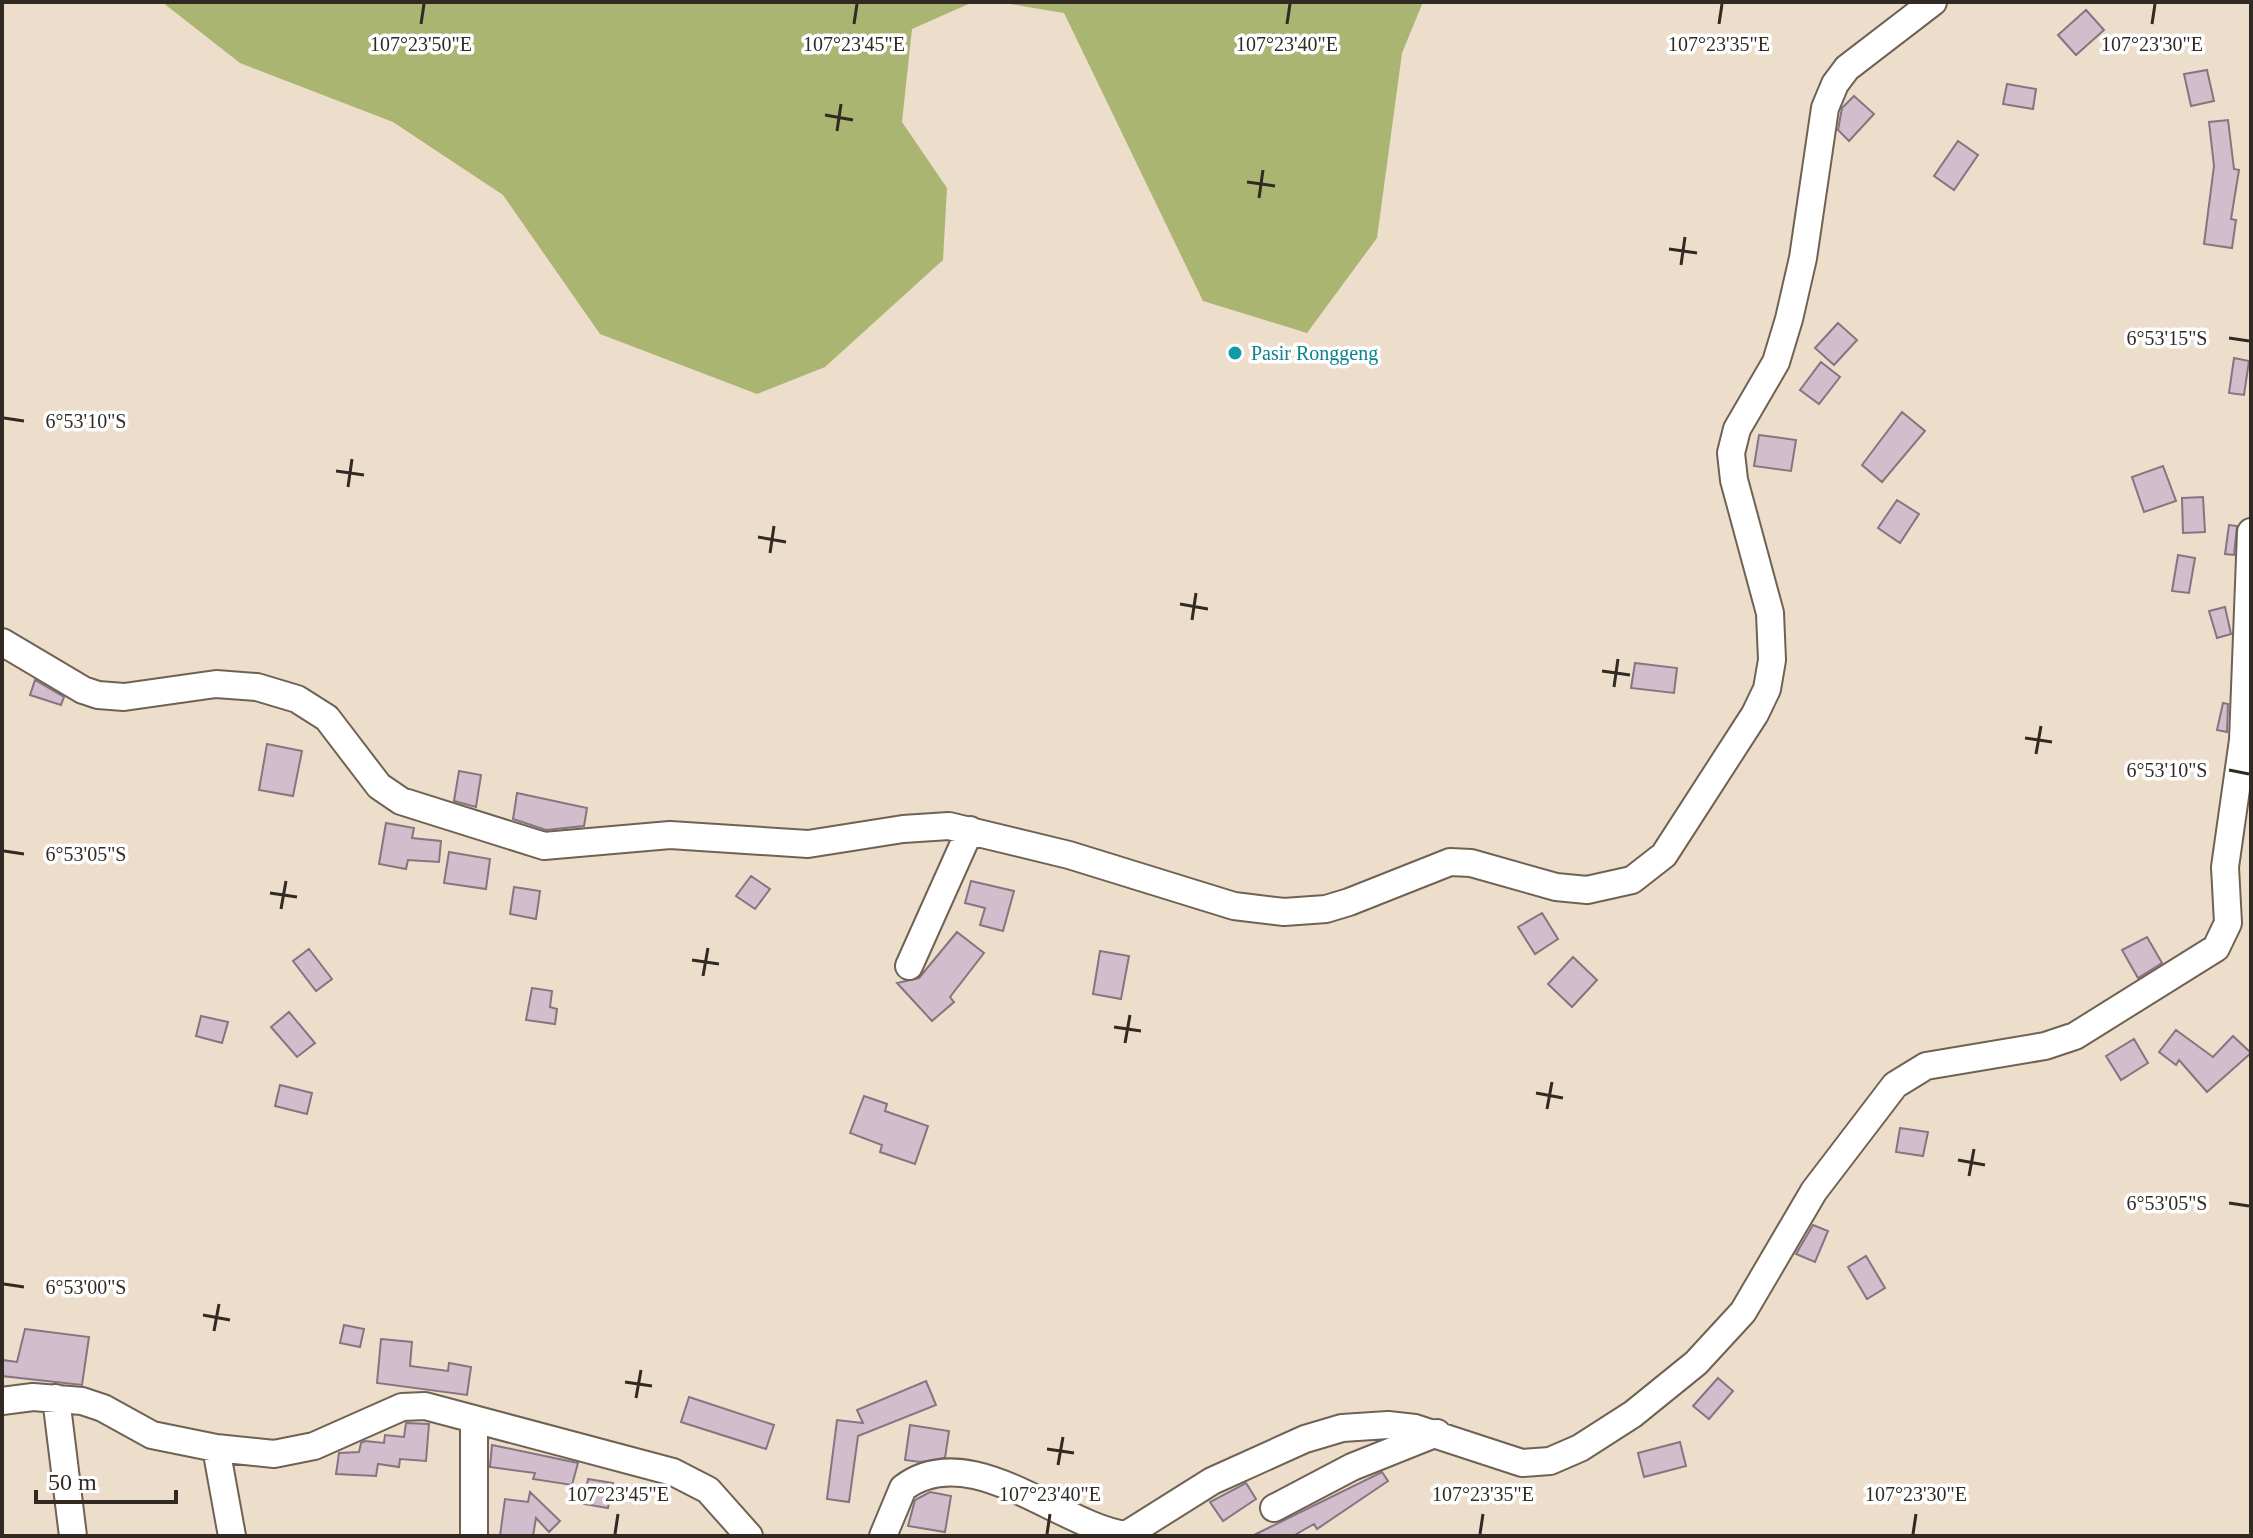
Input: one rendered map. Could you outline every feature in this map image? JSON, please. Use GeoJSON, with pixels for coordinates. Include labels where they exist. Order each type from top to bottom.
{"type":"FeatureCollection","features":[{"type":"Feature","properties":{"kind":"street"},"geometry":{"type":"LineString","coordinates":[[2,642],[83,690],[98,695],[124,697],[216,684],[257,687],[297,699],[327,718],[379,786],[390,794],[414,806],[469,820],[530,843],[563,846],[670,835],[808,844],[926,826],[970,830],[1069,855],[1257,911],[1326,909],[1450,862],[1471,863],[1556,887],[1587,890],[1632,880],[1657,863],[1755,714],[1767,689],[1772,660],[1770,613],[1734,480],[1731,453],[1737,429],[1776,362],[1789,319],[1803,258],[1825,108],[1835,84],[1847,68],[1933,2]]}},
{"type":"Feature","properties":{"kind":"street"},"geometry":{"type":"LineString","coordinates":[[883,1536],[903,1488],[933,1474],[990,1480],[1126,1535],[1137,1532],[1186,1494],[1305,1439],[1362,1426],[1388,1425],[1437,1433],[1528,1463],[1562,1457],[1603,1435],[1696,1363],[1743,1312],[1814,1191],[1895,1085],[1926,1066],[2045,1046],[2075,1036],[2216,948],[2228,923],[2225,867],[2243,740],[2251,532]]}},
{"type":"Feature","properties":{"kind":"street"},"geometry":{"type":"LineString","coordinates":[[909,966],[970,830]]}},
{"type":"Feature","properties":{"kind":"street"},"geometry":{"type":"LineString","coordinates":[[56,1398],[73,1536]]}},
{"type":"Feature","properties":{"kind":"street"},"geometry":{"type":"LineString","coordinates":[[2,1401],[56,1398],[97,1405],[142,1432],[216,1448],[289,1454],[338,1436],[390,1411],[414,1405],[687,1478],[719,1500],[749,1536]]}},
{"type":"Feature","properties":{"kind":"street"},"geometry":{"type":"LineString","coordinates":[[474,1419],[474,1536]]}},
{"type":"Feature","properties":{"kind":"street"},"geometry":{"type":"LineString","coordinates":[[1274,1508],[1352,1467],[1437,1433]]}},
{"type":"Feature","properties":{"kind":"street"},"geometry":{"type":"LineString","coordinates":[[216,1448],[232,1536]]}},
{"type":"Feature","properties":{"kind":"green space"},"geometry":{"type":"Polygon","coordinates":[[[162,2],[973,2],[912,29],[902,122],[947,188],[943,260],[825,367],[757,394],[600,334],[503,195],[393,122],[240,63],[162,2]]]}},
{"type":"Feature","properties":{"kind":"green space"},"geometry":{"type":"Polygon","coordinates":[[[998,2],[1423,2],[1402,53],[1377,238],[1307,333],[1203,301],[1064,13],[998,2]]]}},
{"type":"Feature","properties":{"kind":"building"},"geometry":{"type":"Polygon","coordinates":[[[2086,10],[2104,30],[2076,55],[2058,35],[2086,10]]]}},
{"type":"Feature","properties":{"kind":"building"},"geometry":{"type":"Polygon","coordinates":[[[2207,70],[2214,101],[2191,106],[2184,74],[2207,70]]]}},
{"type":"Feature","properties":{"kind":"building"},"geometry":{"type":"Polygon","coordinates":[[[2007,84],[2036,89],[2033,109],[2003,104],[2007,84]]]}},
{"type":"Feature","properties":{"kind":"building"},"geometry":{"type":"Polygon","coordinates":[[[1854,96],[1874,114],[1849,141],[1838,130],[1842,108],[1854,96]]]}},
{"type":"Feature","properties":{"kind":"building"},"geometry":{"type":"Polygon","coordinates":[[[2228,120],[2234,169],[2239,170],[2231,219],[2236,220],[2232,248],[2204,244],[2214,166],[2209,122],[2228,120]]]}},
{"type":"Feature","properties":{"kind":"building"},"geometry":{"type":"Polygon","coordinates":[[[1958,141],[1978,155],[1954,190],[1934,176],[1958,141]]]}},
{"type":"Feature","properties":{"kind":"building"},"geometry":{"type":"Polygon","coordinates":[[[1838,323],[1857,340],[1834,365],[1815,348],[1838,323]]]}},
{"type":"Feature","properties":{"kind":"building"},"geometry":{"type":"Polygon","coordinates":[[[2234,358],[2249,361],[2244,395],[2229,393],[2234,358]]]}},
{"type":"Feature","properties":{"kind":"building"},"geometry":{"type":"Polygon","coordinates":[[[1821,362],[1840,377],[1819,404],[1800,390],[1821,362]]]}},
{"type":"Feature","properties":{"kind":"building"},"geometry":{"type":"Polygon","coordinates":[[[1902,412],[1925,431],[1882,482],[1862,465],[1902,412]]]}},
{"type":"Feature","properties":{"kind":"building"},"geometry":{"type":"Polygon","coordinates":[[[1759,435],[1796,440],[1791,471],[1754,466],[1759,435]]]}},
{"type":"Feature","properties":{"kind":"building"},"geometry":{"type":"Polygon","coordinates":[[[2163,466],[2176,501],[2144,512],[2132,477],[2163,466]]]}},
{"type":"Feature","properties":{"kind":"building"},"geometry":{"type":"Polygon","coordinates":[[[2203,497],[2205,532],[2183,533],[2182,498],[2203,497]]]}},
{"type":"Feature","properties":{"kind":"building"},"geometry":{"type":"Polygon","coordinates":[[[1897,500],[1919,514],[1900,543],[1878,528],[1897,500]]]}},
{"type":"Feature","properties":{"kind":"building"},"geometry":{"type":"Polygon","coordinates":[[[2229,525],[2237,526],[2234,555],[2225,554],[2229,525]]]}},
{"type":"Feature","properties":{"kind":"building"},"geometry":{"type":"Polygon","coordinates":[[[2178,555],[2195,558],[2189,593],[2172,591],[2178,555]]]}},
{"type":"Feature","properties":{"kind":"building"},"geometry":{"type":"Polygon","coordinates":[[[2225,607],[2231,634],[2217,638],[2209,611],[2225,607]]]}},
{"type":"Feature","properties":{"kind":"building"},"geometry":{"type":"Polygon","coordinates":[[[1635,663],[1677,668],[1674,693],[1631,688],[1635,663]]]}},
{"type":"Feature","properties":{"kind":"building"},"geometry":{"type":"Polygon","coordinates":[[[35,680],[64,697],[61,705],[30,695],[35,680]]]}},
{"type":"Feature","properties":{"kind":"building"},"geometry":{"type":"Polygon","coordinates":[[[2223,703],[2228,704],[2227,732],[2217,730],[2223,703]]]}},
{"type":"Feature","properties":{"kind":"building"},"geometry":{"type":"Polygon","coordinates":[[[267,744],[302,751],[293,796],[259,790],[267,744]]]}},
{"type":"Feature","properties":{"kind":"building"},"geometry":{"type":"Polygon","coordinates":[[[459,771],[481,775],[476,807],[454,801],[459,771]]]}},
{"type":"Feature","properties":{"kind":"building"},"geometry":{"type":"Polygon","coordinates":[[[517,793],[587,808],[584,826],[546,830],[513,819],[517,793]]]}},
{"type":"Feature","properties":{"kind":"building"},"geometry":{"type":"Polygon","coordinates":[[[386,823],[414,828],[412,838],[441,841],[439,862],[408,860],[406,869],[379,864],[386,823]]]}},
{"type":"Feature","properties":{"kind":"building"},"geometry":{"type":"Polygon","coordinates":[[[449,852],[490,859],[486,889],[444,883],[449,852]]]}},
{"type":"Feature","properties":{"kind":"building"},"geometry":{"type":"Polygon","coordinates":[[[751,876],[770,889],[755,909],[736,896],[751,876]]]}},
{"type":"Feature","properties":{"kind":"building"},"geometry":{"type":"Polygon","coordinates":[[[971,881],[1014,891],[1003,931],[980,925],[985,908],[965,903],[971,881]]]}},
{"type":"Feature","properties":{"kind":"building"},"geometry":{"type":"Polygon","coordinates":[[[514,887],[540,891],[536,919],[510,914],[514,887]]]}},
{"type":"Feature","properties":{"kind":"building"},"geometry":{"type":"Polygon","coordinates":[[[1542,913],[1558,939],[1535,954],[1518,927],[1542,913]]]}},
{"type":"Feature","properties":{"kind":"building"},"geometry":{"type":"Polygon","coordinates":[[[957,932],[984,953],[950,997],[954,1002],[932,1021],[897,983],[919,978],[957,932]]]}},
{"type":"Feature","properties":{"kind":"building"},"geometry":{"type":"Polygon","coordinates":[[[2147,937],[2162,963],[2138,978],[2122,950],[2147,937]]]}},
{"type":"Feature","properties":{"kind":"building"},"geometry":{"type":"Polygon","coordinates":[[[309,949],[332,979],[316,991],[293,961],[309,949]]]}},
{"type":"Feature","properties":{"kind":"building"},"geometry":{"type":"Polygon","coordinates":[[[1100,951],[1129,956],[1121,999],[1093,994],[1100,951]]]}},
{"type":"Feature","properties":{"kind":"building"},"geometry":{"type":"Polygon","coordinates":[[[1573,957],[1597,980],[1572,1007],[1548,984],[1573,957]]]}},
{"type":"Feature","properties":{"kind":"building"},"geometry":{"type":"Polygon","coordinates":[[[532,988],[552,991],[550,1007],[557,1009],[555,1024],[526,1020],[532,988]]]}},
{"type":"Feature","properties":{"kind":"building"},"geometry":{"type":"Polygon","coordinates":[[[289,1012],[315,1043],[297,1057],[271,1027],[289,1012]]]}},
{"type":"Feature","properties":{"kind":"building"},"geometry":{"type":"Polygon","coordinates":[[[201,1016],[228,1022],[222,1043],[196,1036],[201,1016]]]}},
{"type":"Feature","properties":{"kind":"building"},"geometry":{"type":"Polygon","coordinates":[[[2176,1030],[2213,1057],[2233,1036],[2251,1053],[2207,1092],[2179,1060],[2176,1065],[2159,1052],[2176,1030]]]}},
{"type":"Feature","properties":{"kind":"building"},"geometry":{"type":"Polygon","coordinates":[[[2134,1039],[2148,1063],[2121,1080],[2106,1056],[2134,1039]]]}},
{"type":"Feature","properties":{"kind":"building"},"geometry":{"type":"Polygon","coordinates":[[[280,1085],[312,1093],[307,1114],[275,1106],[280,1085]]]}},
{"type":"Feature","properties":{"kind":"building"},"geometry":{"type":"Polygon","coordinates":[[[864,1096],[887,1104],[885,1111],[928,1126],[915,1164],[880,1152],[882,1145],[850,1133],[864,1096]]]}},
{"type":"Feature","properties":{"kind":"building"},"geometry":{"type":"Polygon","coordinates":[[[1900,1128],[1928,1132],[1923,1156],[1896,1152],[1900,1128]]]}},
{"type":"Feature","properties":{"kind":"building"},"geometry":{"type":"Polygon","coordinates":[[[1813,1225],[1828,1231],[1815,1262],[1796,1254],[1813,1225]]]}},
{"type":"Feature","properties":{"kind":"building"},"geometry":{"type":"Polygon","coordinates":[[[1866,1256],[1885,1288],[1867,1299],[1848,1267],[1866,1256]]]}},
{"type":"Feature","properties":{"kind":"building"},"geometry":{"type":"Polygon","coordinates":[[[344,1325],[364,1329],[360,1347],[340,1343],[344,1325]]]}},
{"type":"Feature","properties":{"kind":"building"},"geometry":{"type":"Polygon","coordinates":[[[25,1329],[89,1337],[82,1385],[2,1376],[2,1360],[17,1362],[25,1329]]]}},
{"type":"Feature","properties":{"kind":"building"},"geometry":{"type":"Polygon","coordinates":[[[381,1339],[412,1342],[410,1366],[448,1371],[449,1363],[471,1367],[467,1395],[377,1383],[381,1339]]]}},
{"type":"Feature","properties":{"kind":"building"},"geometry":{"type":"Polygon","coordinates":[[[1718,1378],[1733,1391],[1709,1419],[1693,1406],[1718,1378]]]}},
{"type":"Feature","properties":{"kind":"building"},"geometry":{"type":"Polygon","coordinates":[[[926,1381],[936,1405],[858,1436],[849,1502],[827,1499],[837,1420],[863,1423],[857,1410],[926,1381]]]}},
{"type":"Feature","properties":{"kind":"building"},"geometry":{"type":"Polygon","coordinates":[[[689,1397],[774,1425],[766,1449],[681,1422],[689,1397]]]}},
{"type":"Feature","properties":{"kind":"building"},"geometry":{"type":"Polygon","coordinates":[[[406,1423],[429,1424],[426,1461],[400,1459],[399,1467],[378,1464],[376,1476],[336,1474],[339,1453],[359,1452],[361,1443],[365,1441],[384,1443],[385,1435],[404,1437],[406,1423]]]}},
{"type":"Feature","properties":{"kind":"building"},"geometry":{"type":"Polygon","coordinates":[[[910,1425],[949,1431],[945,1458],[920,1462],[905,1460],[910,1425]]]}},
{"type":"Feature","properties":{"kind":"building"},"geometry":{"type":"Polygon","coordinates":[[[1680,1442],[1686,1466],[1644,1477],[1638,1453],[1680,1442]]]}},
{"type":"Feature","properties":{"kind":"building"},"geometry":{"type":"Polygon","coordinates":[[[492,1445],[578,1463],[572,1485],[533,1479],[535,1473],[490,1467],[492,1445]]]}},
{"type":"Feature","properties":{"kind":"building"},"geometry":{"type":"Polygon","coordinates":[[[1382,1472],[1388,1481],[1317,1529],[1314,1524],[1293,1536],[1252,1536],[1382,1472]]]}},
{"type":"Feature","properties":{"kind":"building"},"geometry":{"type":"Polygon","coordinates":[[[588,1479],[613,1483],[608,1508],[584,1504],[588,1479]]]}},
{"type":"Feature","properties":{"kind":"building"},"geometry":{"type":"Polygon","coordinates":[[[1246,1483],[1256,1499],[1223,1521],[1210,1502],[1246,1483]]]}},
{"type":"Feature","properties":{"kind":"building"},"geometry":{"type":"Polygon","coordinates":[[[530,1492],[560,1521],[549,1532],[536,1518],[533,1536],[500,1536],[505,1499],[528,1502],[530,1492]]]}},
{"type":"Feature","properties":{"kind":"building"},"geometry":{"type":"Polygon","coordinates":[[[930,1492],[951,1496],[945,1532],[908,1526],[915,1500],[930,1492]]]}},
{"type":"Feature","properties":{"kind":"place","name":"Pasir Ronggeng"},"geometry":{"type":"Point","coordinates":[1235,353]}}]}
